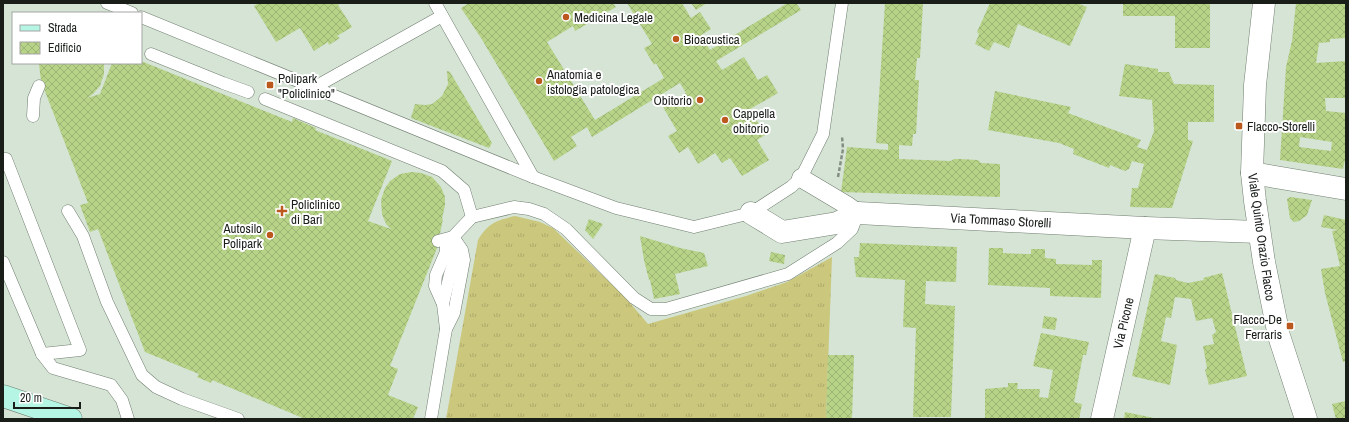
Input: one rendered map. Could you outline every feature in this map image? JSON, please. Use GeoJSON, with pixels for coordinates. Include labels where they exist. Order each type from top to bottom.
{"type":"FeatureCollection","features":[{"type":"Feature","properties":{"kind":"main road"},"geometry":{"type":"LineString","coordinates":[[3,396],[71,419]]}},
{"type":"Feature","properties":{"kind":"street","name":"Viale Quinto Orazio Flacco"},"geometry":{"type":"LineString","coordinates":[[1264,3],[1258,44],[1255,85],[1252,173],[1259,232],[1272,306],[1279,336],[1306,419]]}},
{"type":"Feature","properties":{"kind":"street"},"geometry":{"type":"LineString","coordinates":[[1252,173],[1346,189]]}},
{"type":"Feature","properties":{"kind":"street"},"geometry":{"type":"LineString","coordinates":[[801,178],[858,213]]}},
{"type":"Feature","properties":{"kind":"street","name":"Via Tommaso Storelli"},"geometry":{"type":"LineString","coordinates":[[751,213],[782,232],[837,223],[858,213],[1145,228],[1259,232]]}},
{"type":"Feature","properties":{"kind":"street","name":"Via Picone"},"geometry":{"type":"LineString","coordinates":[[1102,419],[1145,228]]}},
{"type":"Feature","properties":{"kind":"lane"},"geometry":{"type":"LineString","coordinates":[[107,3],[130,12]]}},
{"type":"Feature","properties":{"kind":"lane"},"geometry":{"type":"LineString","coordinates":[[434,3],[533,177]]}},
{"type":"Feature","properties":{"kind":"lane"},"geometry":{"type":"LineString","coordinates":[[142,17],[533,177],[616,208],[694,227],[751,213],[791,187],[801,178],[823,134],[842,3]]}},
{"type":"Feature","properties":{"kind":"lane"},"geometry":{"type":"LineString","coordinates":[[315,87],[442,16]]}},
{"type":"Feature","properties":{"kind":"lane"},"geometry":{"type":"LineString","coordinates":[[151,54],[248,92]]}},
{"type":"Feature","properties":{"kind":"lane"},"geometry":{"type":"LineString","coordinates":[[34,116],[34,98],[39,86]]}},
{"type":"Feature","properties":{"kind":"lane"},"geometry":{"type":"LineString","coordinates":[[265,98],[442,171],[464,190],[472,217]]}},
{"type":"Feature","properties":{"kind":"lane"},"geometry":{"type":"LineString","coordinates":[[3,159],[6,159],[80,350],[42,354]]}},
{"type":"Feature","properties":{"kind":"lane"},"geometry":{"type":"LineString","coordinates":[[446,239],[472,217],[514,207],[529,208],[544,214],[566,229],[634,298],[651,309],[666,309],[788,274],[838,243],[852,229],[858,213]]}},
{"type":"Feature","properties":{"kind":"lane"},"geometry":{"type":"LineString","coordinates":[[68,211],[83,236],[107,302],[142,376],[156,387],[182,399],[238,419]]}},
{"type":"Feature","properties":{"kind":"lane"},"geometry":{"type":"LineString","coordinates":[[431,419],[446,329],[443,304],[456,255],[446,239]]}},
{"type":"Feature","properties":{"kind":"lane"},"geometry":{"type":"LineString","coordinates":[[446,239],[462,250],[464,260],[454,313],[446,329]]}},
{"type":"Feature","properties":{"kind":"lane"},"geometry":{"type":"LineString","coordinates":[[3,262],[42,354],[53,368],[111,385],[122,400],[128,419]]}},
{"type":"Feature","properties":{"kind":"path"},"geometry":{"type":"LineString","coordinates":[[835,198],[843,149],[843,128]]}},
{"type":"Feature","properties":{"kind":"green space"},"geometry":{"type":"Polygon","coordinates":[[[515,216],[540,222],[553,228],[625,297],[648,324],[746,296],[787,282],[832,257],[826,419],[446,419],[478,240],[489,226],[503,219],[515,216]]]}},
{"type":"Feature","properties":{"kind":"building"},"geometry":{"type":"Polygon","coordinates":[[[259,3],[341,3],[338,5],[352,27],[337,36],[340,38],[329,45],[328,42],[314,51],[300,28],[276,42],[254,6],[259,3]]]}},
{"type":"Feature","properties":{"kind":"building"},"geometry":{"type":"Polygon","coordinates":[[[469,3],[613,3],[616,7],[575,31],[573,26],[547,42],[595,120],[664,78],[656,63],[654,65],[644,48],[652,44],[627,3],[682,3],[691,18],[700,12],[711,29],[701,35],[710,50],[786,4],[785,3],[796,3],[801,10],[716,61],[722,70],[744,57],[758,80],[767,75],[778,93],[750,109],[765,135],[757,140],[769,160],[742,176],[730,158],[722,163],[715,153],[698,164],[688,147],[679,153],[668,136],[677,131],[663,107],[686,93],[680,83],[592,137],[587,127],[571,137],[577,146],[554,161],[481,38],[461,8],[469,3]]]}},
{"type":"Feature","properties":{"kind":"building"},"geometry":{"type":"Polygon","coordinates":[[[691,3],[707,3],[696,10],[691,3]]]}},
{"type":"Feature","properties":{"kind":"building"},"geometry":{"type":"Polygon","coordinates":[[[885,3],[923,3],[920,58],[917,58],[915,80],[919,80],[916,134],[913,134],[912,146],[899,145],[899,159],[951,161],[954,159],[960,159],[978,160],[981,163],[1000,164],[1000,197],[841,192],[847,147],[888,150],[888,144],[876,143],[885,3]]]}},
{"type":"Feature","properties":{"kind":"building"},"geometry":{"type":"Polygon","coordinates":[[[990,3],[1077,3],[1087,7],[1070,46],[1018,24],[1009,48],[994,42],[989,51],[975,44],[979,34],[977,32],[990,3]]]}},
{"type":"Feature","properties":{"kind":"building"},"geometry":{"type":"Polygon","coordinates":[[[1123,3],[1210,3],[1210,48],[1175,48],[1175,16],[1123,16],[1123,3]]]}},
{"type":"Feature","properties":{"kind":"building"},"geometry":{"type":"Polygon","coordinates":[[[1296,3],[1346,3],[1346,38],[1330,39],[1330,42],[1319,43],[1316,63],[1346,61],[1346,98],[1325,98],[1326,111],[1346,113],[1346,155],[1343,169],[1280,160],[1286,67],[1292,41],[1296,3]],[[1300,137],[1299,147],[1331,151],[1332,142],[1300,137]]]}},
{"type":"Feature","properties":{"kind":"building","name":"Autosilo Polipark"},"geometry":{"type":"Polygon","coordinates":[[[142,61],[292,122],[293,118],[316,128],[315,130],[392,161],[368,221],[391,229],[386,224],[382,214],[381,200],[385,188],[390,181],[400,174],[412,172],[421,173],[432,177],[441,187],[445,197],[443,219],[437,248],[390,366],[398,369],[388,395],[418,407],[413,419],[305,419],[212,380],[211,383],[197,377],[199,374],[145,352],[98,229],[90,232],[80,205],[88,203],[41,81],[39,64],[104,64],[104,74],[100,86],[87,98],[100,94],[112,64],[142,64],[142,61]]]}},
{"type":"Feature","properties":{"kind":"building"},"geometry":{"type":"Polygon","coordinates":[[[1125,64],[1158,69],[1158,72],[1169,72],[1174,84],[1214,85],[1214,122],[1188,122],[1188,140],[1193,141],[1172,208],[1130,207],[1132,188],[1138,188],[1144,164],[1132,161],[1129,169],[1125,171],[1110,165],[1109,168],[1073,154],[1074,149],[1059,143],[988,130],[995,91],[1071,107],[1068,113],[1141,140],[1137,147],[1147,150],[1154,131],[1152,100],[1119,96],[1125,64]]]}},
{"type":"Feature","properties":{"kind":"building"},"geometry":{"type":"Polygon","coordinates":[[[447,71],[450,72],[492,143],[489,148],[411,118],[415,104],[432,104],[442,96],[448,84],[447,71]]]}},
{"type":"Feature","properties":{"kind":"building"},"geometry":{"type":"Polygon","coordinates":[[[1290,197],[1312,200],[1307,215],[1299,221],[1294,222],[1290,218],[1287,199],[1290,197]]]}},
{"type":"Feature","properties":{"kind":"building"},"geometry":{"type":"Polygon","coordinates":[[[1324,215],[1346,220],[1346,361],[1343,362],[1325,293],[1321,269],[1340,266],[1332,231],[1338,230],[1321,227],[1324,215]]]}},
{"type":"Feature","properties":{"kind":"building"},"geometry":{"type":"Polygon","coordinates":[[[589,219],[603,224],[593,239],[585,230],[589,219]]]}},
{"type":"Feature","properties":{"kind":"building"},"geometry":{"type":"Polygon","coordinates":[[[640,236],[680,248],[704,253],[708,266],[675,274],[680,294],[654,299],[644,260],[640,236]]]}},
{"type":"Feature","properties":{"kind":"building"},"geometry":{"type":"Polygon","coordinates":[[[860,243],[957,247],[956,282],[926,281],[925,304],[955,306],[951,417],[913,417],[916,328],[903,327],[905,280],[856,277],[854,257],[859,257],[860,243]]]}},
{"type":"Feature","properties":{"kind":"building"},"geometry":{"type":"Polygon","coordinates":[[[989,248],[1003,248],[1003,253],[1024,254],[1031,254],[1031,249],[1045,249],[1045,258],[1056,259],[1056,264],[1092,265],[1092,260],[1102,260],[1101,298],[1050,296],[1050,288],[988,285],[989,248]]]}},
{"type":"Feature","properties":{"kind":"building"},"geometry":{"type":"Polygon","coordinates":[[[771,252],[785,255],[784,264],[769,261],[771,252]]]}},
{"type":"Feature","properties":{"kind":"building"},"geometry":{"type":"Polygon","coordinates":[[[1222,273],[1247,376],[1209,385],[1205,370],[1207,368],[1203,346],[1214,344],[1212,335],[1216,332],[1212,318],[1196,321],[1191,299],[1175,297],[1171,318],[1166,317],[1161,341],[1177,345],[1170,385],[1132,376],[1155,274],[1175,278],[1176,280],[1188,283],[1204,280],[1203,278],[1222,273]]]}},
{"type":"Feature","properties":{"kind":"building"},"geometry":{"type":"Polygon","coordinates":[[[1044,316],[1057,318],[1055,330],[1042,328],[1044,316]]]}},
{"type":"Feature","properties":{"kind":"building"},"geometry":{"type":"Polygon","coordinates":[[[1041,333],[1089,342],[1086,355],[1083,355],[1074,402],[1082,404],[1079,419],[985,419],[985,389],[1008,387],[1008,383],[1018,383],[1017,389],[1040,389],[1039,397],[1048,398],[1053,370],[1033,366],[1041,333]]]}},
{"type":"Feature","properties":{"kind":"building"},"geometry":{"type":"Polygon","coordinates":[[[828,355],[854,355],[852,419],[826,419],[828,355]]]}},
{"type":"Feature","properties":{"kind":"building"},"geometry":{"type":"Polygon","coordinates":[[[1346,401],[1346,419],[1336,419],[1332,404],[1346,401]]]}},
{"type":"Feature","properties":{"kind":"building"},"geometry":{"type":"Polygon","coordinates":[[[1125,412],[1154,418],[1154,419],[1124,419],[1125,412]]]}},
{"type":"Feature","properties":{"kind":"place","name":"Medicina Legale"},"geometry":{"type":"Point","coordinates":[566,17]}},
{"type":"Feature","properties":{"kind":"place","name":"Bioacustica"},"geometry":{"type":"Point","coordinates":[676,39]}},
{"type":"Feature","properties":{"kind":"place","name":"Anatomia e istologia patologica"},"geometry":{"type":"Point","coordinates":[539,81]}},
{"type":"Feature","properties":{"kind":"place","name":"Polipark \"Policlinico\""},"geometry":{"type":"Point","coordinates":[270,85]}},
{"type":"Feature","properties":{"kind":"place","name":"Obitorio"},"geometry":{"type":"Point","coordinates":[700,100]}},
{"type":"Feature","properties":{"kind":"place","name":"Cappella obitorio"},"geometry":{"type":"Point","coordinates":[725,120]}},
{"type":"Feature","properties":{"kind":"place","name":"Flacco-Storelli"},"geometry":{"type":"Point","coordinates":[1239,126]}},
{"type":"Feature","properties":{"kind":"place","name":"Policlinico di Bari"},"geometry":{"type":"Point","coordinates":[282,211]}},
{"type":"Feature","properties":{"kind":"place","name":"Autosilo Polipark"},"geometry":{"type":"Point","coordinates":[270,235]}},
{"type":"Feature","properties":{"kind":"place","name":"Flacco-De Ferraris"},"geometry":{"type":"Point","coordinates":[1290,326]}}]}
